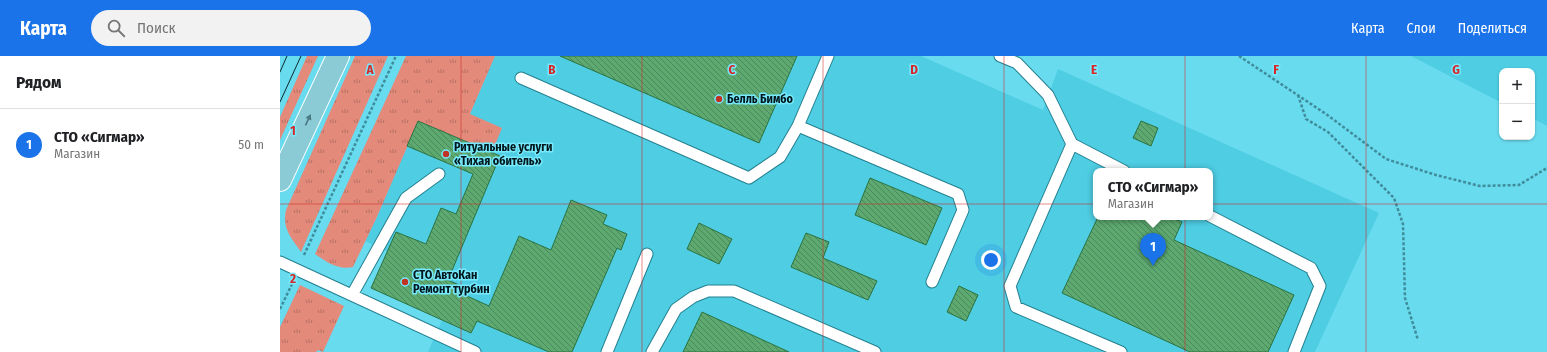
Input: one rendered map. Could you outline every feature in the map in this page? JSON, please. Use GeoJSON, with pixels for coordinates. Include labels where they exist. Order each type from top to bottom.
{"type":"FeatureCollection","features":[{"type":"Feature","properties":{"kind":"main road"},"geometry":{"type":"LineString","coordinates":[[280,180],[338,56]]}},
{"type":"Feature","properties":{"kind":"lane"},"geometry":{"type":"LineString","coordinates":[[521,78],[749,178],[780,157],[798,126],[828,56]]}},
{"type":"Feature","properties":{"kind":"lane"},"geometry":{"type":"LineString","coordinates":[[1000,56],[1016,64],[1048,95],[1072,144],[1118,168]]}},
{"type":"Feature","properties":{"kind":"lane"},"geometry":{"type":"LineString","coordinates":[[798,126],[958,194],[963,210],[932,282]]}},
{"type":"Feature","properties":{"kind":"lane"},"geometry":{"type":"LineString","coordinates":[[1072,144],[1010,286],[1016,307],[1121,352]]}},
{"type":"Feature","properties":{"kind":"lane"},"geometry":{"type":"LineString","coordinates":[[352,295],[406,198],[439,174]]}},
{"type":"Feature","properties":{"kind":"lane"},"geometry":{"type":"LineString","coordinates":[[1213,218],[1311,268],[1320,286],[1294,352]]}},
{"type":"Feature","properties":{"kind":"lane"},"geometry":{"type":"LineString","coordinates":[[607,352],[647,254]]}},
{"type":"Feature","properties":{"kind":"lane"},"geometry":{"type":"LineString","coordinates":[[280,262],[352,295],[460,349],[476,352]]}},
{"type":"Feature","properties":{"kind":"lane"},"geometry":{"type":"LineString","coordinates":[[652,352],[676,309],[693,297],[708,290],[734,290],[875,352]]}},
{"type":"Feature","properties":{"kind":"path"},"geometry":{"type":"LineString","coordinates":[[280,309],[396,56]]}},
{"type":"Feature","properties":{"kind":"path"},"geometry":{"type":"LineString","coordinates":[[1239,56],[1326,114],[1386,159],[1480,186],[1519,185],[1547,168]]}},
{"type":"Feature","properties":{"kind":"path"},"geometry":{"type":"LineString","coordinates":[[1298,95],[1306,119],[1328,132],[1394,198],[1403,224],[1405,298],[1418,340]]}},
{"type":"Feature","properties":{"kind":"shaded area"},"geometry":{"type":"Polygon","coordinates":[[[495,56],[921,56],[1043,110],[1058,69],[1379,213],[1315,352],[428,352],[442,320],[423,311],[439,276],[365,241],[376,219],[417,121],[491,152],[470,114],[495,56]]]}},
{"type":"Feature","properties":{"kind":"shaded area"},"geometry":{"type":"Polygon","coordinates":[[[1411,56],[1547,56],[1547,126],[1535,120],[1535,68],[1499,68],[1499,101],[1411,56]]]}},
{"type":"Feature","properties":{"kind":"green space"},"geometry":{"type":"Polygon","coordinates":[[[307,56],[318,56],[280,140],[280,117],[307,56]]]}},
{"type":"Feature","properties":{"kind":"green space"},"geometry":{"type":"Polygon","coordinates":[[[355,56],[388,56],[301,252],[286,228],[286,210],[355,56]]]}},
{"type":"Feature","properties":{"kind":"green space"},"geometry":{"type":"Polygon","coordinates":[[[406,56],[495,56],[470,114],[502,128],[492,152],[418,122],[376,219],[353,267],[338,267],[315,254],[406,56]]]}},
{"type":"Feature","properties":{"kind":"green space"},"geometry":{"type":"Polygon","coordinates":[[[300,285],[344,306],[323,352],[318,350],[316,352],[280,352],[280,327],[300,285]]]}},
{"type":"Feature","properties":{"kind":"building","name":"Белль Бимбо"},"geometry":{"type":"Polygon","coordinates":[[[560,56],[797,56],[759,143],[560,56]]]}},
{"type":"Feature","properties":{"kind":"building"},"geometry":{"type":"Polygon","coordinates":[[[418,121],[500,156],[448,280],[459,285],[456,291],[489,306],[519,236],[551,250],[571,200],[607,215],[603,224],[627,234],[621,250],[617,248],[572,352],[549,352],[477,321],[471,333],[371,288],[396,232],[426,244],[441,208],[456,214],[473,174],[407,146],[418,121]]]}},
{"type":"Feature","properties":{"kind":"building"},"geometry":{"type":"Polygon","coordinates":[[[1141,121],[1158,128],[1151,146],[1133,138],[1141,121]]]}},
{"type":"Feature","properties":{"kind":"building"},"geometry":{"type":"Polygon","coordinates":[[[870,178],[942,208],[926,245],[855,215],[870,178]]]}},
{"type":"Feature","properties":{"kind":"building"},"geometry":{"type":"Polygon","coordinates":[[[1097,220],[1178,220],[1182,222],[1174,240],[1294,295],[1268,352],[1190,352],[1062,293],[1097,220]]]}},
{"type":"Feature","properties":{"kind":"building"},"geometry":{"type":"Polygon","coordinates":[[[699,223],[732,239],[719,264],[687,249],[699,223]]]}},
{"type":"Feature","properties":{"kind":"building"},"geometry":{"type":"Polygon","coordinates":[[[806,233],[829,242],[823,258],[877,281],[868,300],[791,267],[806,233]]]}},
{"type":"Feature","properties":{"kind":"building"},"geometry":{"type":"Polygon","coordinates":[[[959,286],[978,295],[966,321],[947,312],[959,286]]]}},
{"type":"Feature","properties":{"kind":"building"},"geometry":{"type":"Polygon","coordinates":[[[702,312],[789,352],[683,352],[702,312]]]}},
{"type":"Feature","properties":{"kind":"tram line"},"geometry":{"type":"LineString","coordinates":[[280,72],[287,56]]}},
{"type":"Feature","properties":{"kind":"tram line"},"geometry":{"type":"LineString","coordinates":[[280,102],[301,56]]}},
{"type":"Feature","properties":{"kind":"place","name":"Белль Бимбо"},"geometry":{"type":"Point","coordinates":[719,99]}},
{"type":"Feature","properties":{"kind":"place","name":"Ритуальные услуги «Тихая обитель»"},"geometry":{"type":"Point","coordinates":[446,154]}},
{"type":"Feature","properties":{"kind":"place","name":"СТО «Сигмар»"},"geometry":{"type":"Point","coordinates":[1153,266]}},
{"type":"Feature","properties":{"kind":"place","name":"СТО АвтоКан Ремонт турбин"},"geometry":{"type":"Point","coordinates":[405,282]}}]}
